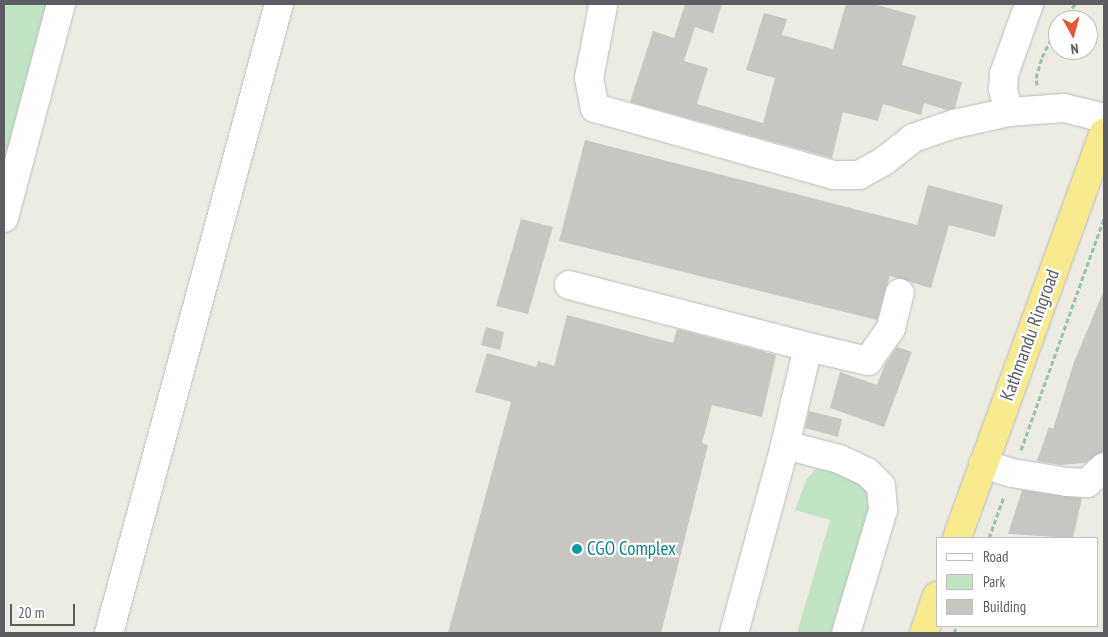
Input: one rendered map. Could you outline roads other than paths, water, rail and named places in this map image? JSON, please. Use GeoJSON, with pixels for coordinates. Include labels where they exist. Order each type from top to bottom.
{"type":"FeatureCollection","features":[{"type":"Feature","properties":{"kind":"highway","name":"Kathmandu Ringroad"},"geometry":{"type":"LineString","coordinates":[[957,537],[1104,133]]}},
{"type":"Feature","properties":{"kind":"highway"},"geometry":{"type":"LineString","coordinates":[[924,633],[936,599]]}},
{"type":"Feature","properties":{"kind":"street"},"geometry":{"type":"LineString","coordinates":[[4,218],[61,4]]}},
{"type":"Feature","properties":{"kind":"street"},"geometry":{"type":"LineString","coordinates":[[109,633],[279,4]]}},
{"type":"Feature","properties":{"kind":"street"},"geometry":{"type":"LineString","coordinates":[[1009,112],[1003,89],[1004,74],[1028,4]]}},
{"type":"Feature","properties":{"kind":"street"},"geometry":{"type":"LineString","coordinates":[[603,6],[589,78],[595,108],[832,175],[859,175],[884,161],[913,138],[954,124],[1009,112],[1051,109],[1081,110],[1104,118]]}},
{"type":"Feature","properties":{"kind":"street"},"geometry":{"type":"LineString","coordinates":[[569,285],[868,362],[891,328],[900,293]]}},
{"type":"Feature","properties":{"kind":"street"},"geometry":{"type":"LineString","coordinates":[[734,633],[785,445],[808,347]]}},
{"type":"Feature","properties":{"kind":"street"},"geometry":{"type":"LineString","coordinates":[[785,445],[839,459],[867,472],[881,486],[883,510],[846,633]]}},
{"type":"Feature","properties":{"kind":"street"},"geometry":{"type":"LineString","coordinates":[[983,464],[1012,473],[1087,483],[1104,467]]}},
{"type":"Feature","properties":{"kind":"place","name":"CGO Complex"},"geometry":{"type":"Point","coordinates":[577,549]}}]}
